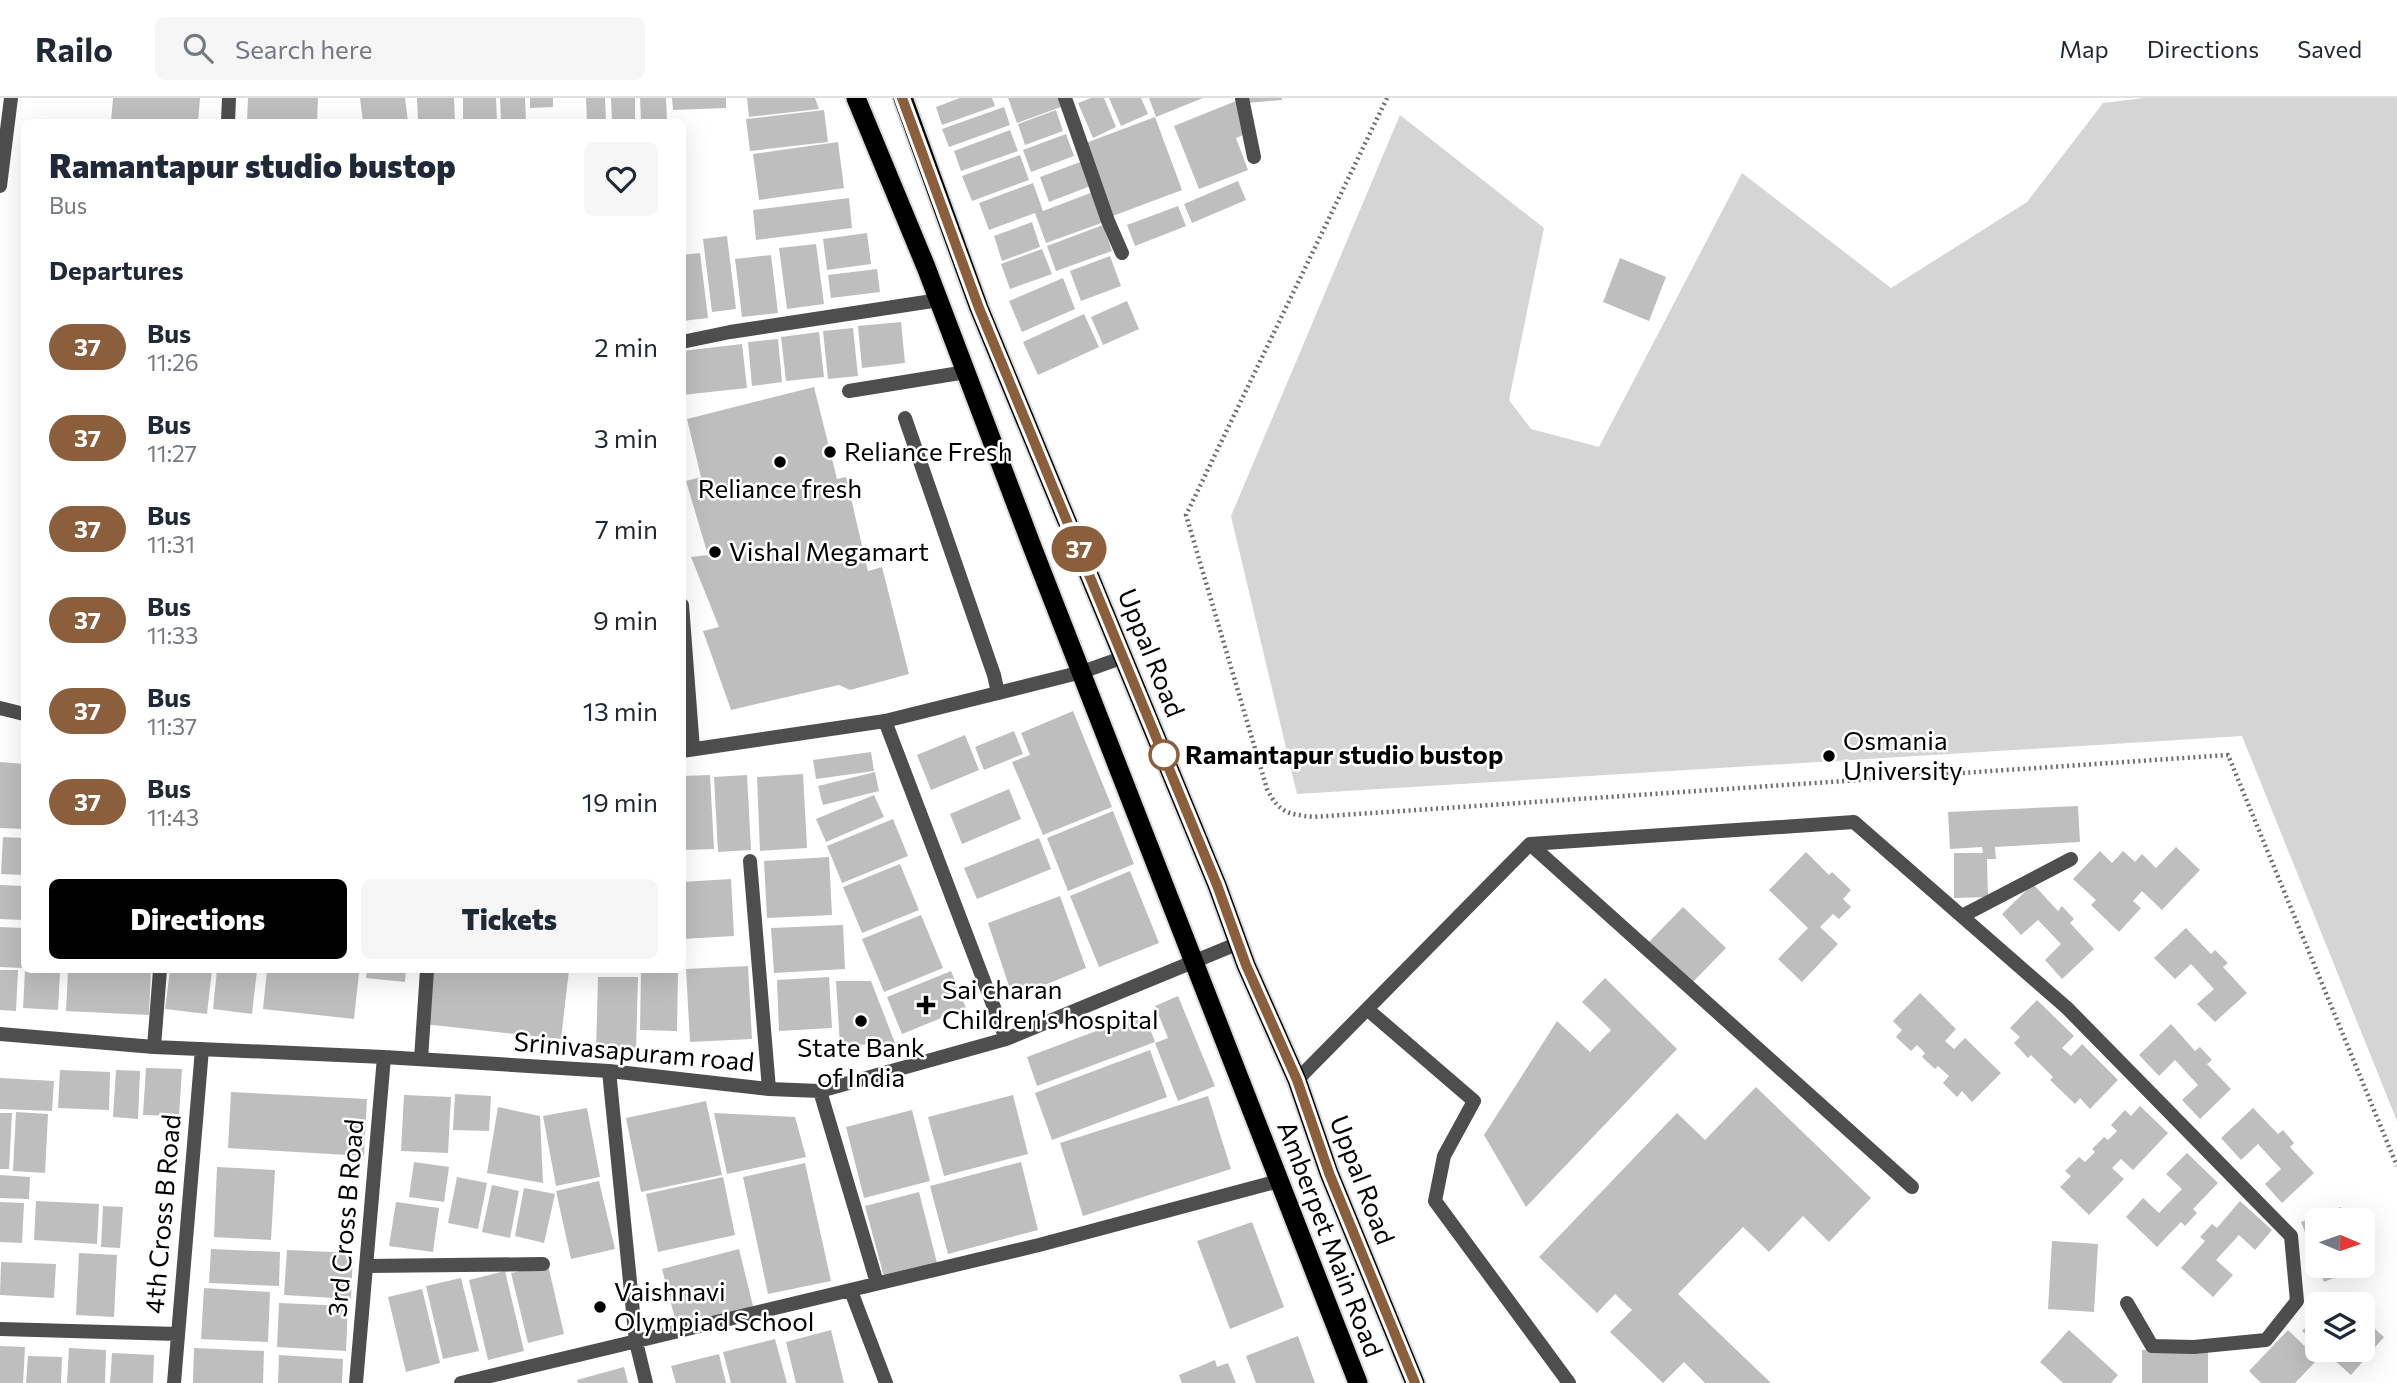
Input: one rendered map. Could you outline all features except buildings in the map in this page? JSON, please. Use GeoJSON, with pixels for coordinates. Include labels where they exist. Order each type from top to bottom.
{"type":"FeatureCollection","features":[{"type":"Feature","properties":{"kind":"highway","name":"Amberpet Main Road"},"geometry":{"type":"LineString","coordinates":[[856,98],[939,300],[1358,1383]]}},
{"type":"Feature","properties":{"kind":"highway","name":"Uppal Road"},"geometry":{"type":"LineString","coordinates":[[902,98],[979,308],[1124,657],[1246,965],[1297,1080],[1329,1173],[1415,1383]]}},
{"type":"Feature","properties":{"kind":"street"},"geometry":{"type":"LineString","coordinates":[[0,187],[11,98]]}},
{"type":"Feature","properties":{"kind":"street"},"geometry":{"type":"LineString","coordinates":[[228,119],[229,98]]}},
{"type":"Feature","properties":{"kind":"street"},"geometry":{"type":"LineString","coordinates":[[1065,98],[1122,253]]}},
{"type":"Feature","properties":{"kind":"street"},"geometry":{"type":"LineString","coordinates":[[1242,98],[1254,158]]}},
{"type":"Feature","properties":{"kind":"street"},"geometry":{"type":"LineString","coordinates":[[686,341],[939,300]]}},
{"type":"Feature","properties":{"kind":"street"},"geometry":{"type":"LineString","coordinates":[[849,391],[966,372]]}},
{"type":"Feature","properties":{"kind":"street"},"geometry":{"type":"LineString","coordinates":[[905,418],[998,693]]}},
{"type":"Feature","properties":{"kind":"street"},"geometry":{"type":"LineString","coordinates":[[686,705],[688,750],[885,721],[1082,672],[1124,657]]}},
{"type":"Feature","properties":{"kind":"street"},"geometry":{"type":"LineString","coordinates":[[0,708],[21,713]]}},
{"type":"Feature","properties":{"kind":"street"},"geometry":{"type":"LineString","coordinates":[[885,721],[1006,1039]]}},
{"type":"Feature","properties":{"kind":"street"},"geometry":{"type":"LineString","coordinates":[[1297,1080],[1531,844],[1854,822],[2067,1008],[2291,1236],[2297,1300],[2266,1340],[2193,1347],[2152,1346],[2127,1303]]}},
{"type":"Feature","properties":{"kind":"street"},"geometry":{"type":"LineString","coordinates":[[1531,844],[1912,1187]]}},
{"type":"Feature","properties":{"kind":"street"},"geometry":{"type":"LineString","coordinates":[[1962,916],[2071,859]]}},
{"type":"Feature","properties":{"kind":"street"},"geometry":{"type":"LineString","coordinates":[[750,862],[769,1088]]}},
{"type":"Feature","properties":{"kind":"street","name":"Srinivasapuram road"},"geometry":{"type":"LineString","coordinates":[[0,1034],[154,1047],[384,1057],[609,1071],[820,1091],[1006,1039],[1239,943]]}},
{"type":"Feature","properties":{"kind":"street"},"geometry":{"type":"LineString","coordinates":[[154,1047],[160,973]]}},
{"type":"Feature","properties":{"kind":"street"},"geometry":{"type":"LineString","coordinates":[[421,1059],[427,973]]}},
{"type":"Feature","properties":{"kind":"street"},"geometry":{"type":"LineString","coordinates":[[1367,1009],[1474,1101],[1444,1156],[1435,1201],[1569,1383]]}},
{"type":"Feature","properties":{"kind":"street","name":"4th Cross B Road"},"geometry":{"type":"LineString","coordinates":[[174,1383],[202,1049]]}},
{"type":"Feature","properties":{"kind":"street","name":"3rd Cross B Road"},"geometry":{"type":"LineString","coordinates":[[356,1383],[384,1057]]}},
{"type":"Feature","properties":{"kind":"street"},"geometry":{"type":"LineString","coordinates":[[609,1071],[635,1342],[646,1383]]}},
{"type":"Feature","properties":{"kind":"street"},"geometry":{"type":"LineString","coordinates":[[820,1091],[877,1283]]}},
{"type":"Feature","properties":{"kind":"street"},"geometry":{"type":"LineString","coordinates":[[461,1383],[1039,1245],[1279,1181]]}},
{"type":"Feature","properties":{"kind":"street"},"geometry":{"type":"LineString","coordinates":[[367,1266],[543,1264]]}},
{"type":"Feature","properties":{"kind":"street"},"geometry":{"type":"LineString","coordinates":[[851,1291],[886,1383]]}},
{"type":"Feature","properties":{"kind":"street"},"geometry":{"type":"LineString","coordinates":[[0,1329],[178,1334]]}},
{"type":"Feature","properties":{"kind":"path"},"geometry":{"type":"LineString","coordinates":[[1387,98],[1186,515],[1267,789],[1275,804],[1289,813],[1313,817],[2228,755],[2397,1166]]}},
{"type":"Feature","properties":{"kind":"shaded area"},"geometry":{"type":"Polygon","coordinates":[[[2144,98],[2397,98],[2397,1121],[2242,736],[1297,794],[1231,516],[1400,115],[1544,228],[1509,400],[1531,429],[1599,447],[1742,173],[1891,288],[2027,202],[2103,103],[2144,98]]]}},
{"type":"Feature","properties":{"kind":"bus line","name":"37"},"geometry":{"type":"LineString","coordinates":[[902,98],[979,308],[1217,885],[1246,965],[1297,1080],[1329,1173],[1415,1383]]}},
{"type":"Feature","properties":{"kind":"place","name":"Reliance Fresh"},"geometry":{"type":"Point","coordinates":[830,452]}},
{"type":"Feature","properties":{"kind":"place","name":"Reliance fresh"},"geometry":{"type":"Point","coordinates":[780,462]}},
{"type":"Feature","properties":{"kind":"place","name":"Vishal Megamart"},"geometry":{"type":"Point","coordinates":[715,552]}},
{"type":"Feature","properties":{"kind":"place","name":"Ramantapur studio bustop"},"geometry":{"type":"Point","coordinates":[1164,755]}},
{"type":"Feature","properties":{"kind":"place","name":"Osmania University"},"geometry":{"type":"Point","coordinates":[1829,756]}},
{"type":"Feature","properties":{"kind":"place","name":"Sai charan Children's hospital"},"geometry":{"type":"Point","coordinates":[926,1005]}},
{"type":"Feature","properties":{"kind":"place","name":"State Bank of India"},"geometry":{"type":"Point","coordinates":[861,1021]}},
{"type":"Feature","properties":{"kind":"place","name":"Vaishnavi Olympiad School"},"geometry":{"type":"Point","coordinates":[600,1307]}}]}
